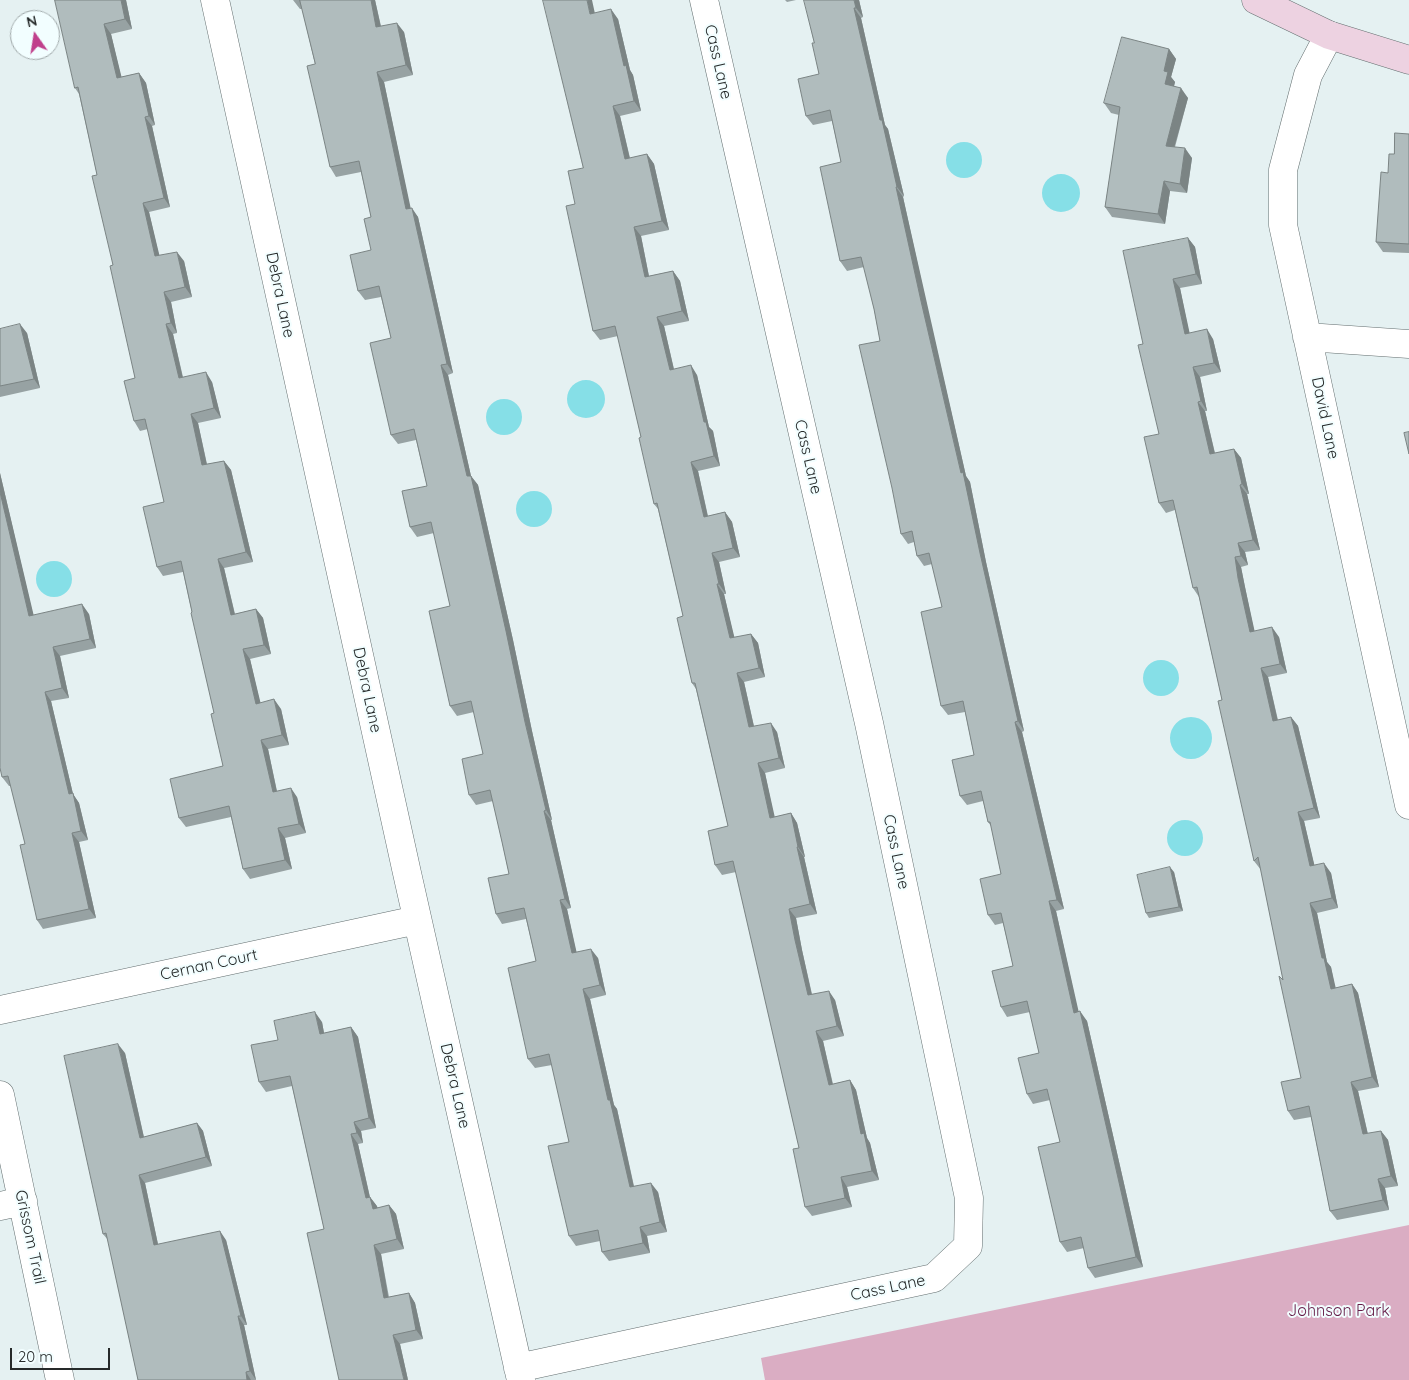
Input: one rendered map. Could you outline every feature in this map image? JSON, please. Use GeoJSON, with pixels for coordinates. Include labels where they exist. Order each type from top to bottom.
{"type":"FeatureCollection","features":[{"type":"Feature","properties":{"kind":"street","name":"Debra Lane"},"geometry":{"type":"LineString","coordinates":[[215,0],[417,920],[520,1374]]}},
{"type":"Feature","properties":{"kind":"street","name":"Cass Lane"},"geometry":{"type":"LineString","coordinates":[[520,1374],[934,1278],[968,1246],[969,1198],[871,733],[704,0]]}},
{"type":"Feature","properties":{"kind":"street"},"geometry":{"type":"LineString","coordinates":[[1256,0],[1328,35],[1409,60]]}},
{"type":"Feature","properties":{"kind":"street","name":"David Lane"},"geometry":{"type":"LineString","coordinates":[[1328,35],[1308,75],[1283,170],[1283,225],[1409,805]]}},
{"type":"Feature","properties":{"kind":"street"},"geometry":{"type":"LineString","coordinates":[[1307,337],[1409,344]]}},
{"type":"Feature","properties":{"kind":"street","name":"Cernan Court"},"geometry":{"type":"LineString","coordinates":[[0,1010],[417,920]]}},
{"type":"Feature","properties":{"kind":"street","name":"Grissom Trail"},"geometry":{"type":"LineString","coordinates":[[0,1094],[11,1204],[60,1380]]}},
{"type":"Feature","properties":{"kind":"green space","name":"Johnson Park"},"geometry":{"type":"Polygon","coordinates":[[[1409,1225],[1409,1380],[765,1380],[761,1358],[1409,1225]]]}},
{"type":"Feature","properties":{"kind":"water"},"geometry":{"type":"Polygon","coordinates":[[[964,142],[971,143],[977,147],[981,153],[981,167],[977,173],[971,177],[964,178],[957,177],[951,173],[947,167],[946,160],[947,153],[951,147],[957,143],[964,142]]]}},
{"type":"Feature","properties":{"kind":"water"},"geometry":{"type":"Polygon","coordinates":[[[1061,174],[1074,180],[1080,193],[1074,206],[1061,212],[1048,206],[1042,193],[1048,180],[1061,174]]]}},
{"type":"Feature","properties":{"kind":"water"},"geometry":{"type":"Polygon","coordinates":[[[586,380],[599,386],[605,399],[599,412],[586,418],[573,412],[567,399],[573,386],[586,380]]]}},
{"type":"Feature","properties":{"kind":"water"},"geometry":{"type":"Polygon","coordinates":[[[504,399],[511,400],[517,404],[521,410],[521,424],[517,430],[511,434],[504,435],[497,434],[491,430],[487,424],[486,417],[487,410],[491,404],[497,400],[504,399]]]}},
{"type":"Feature","properties":{"kind":"water"},"geometry":{"type":"Polygon","coordinates":[[[534,491],[541,492],[547,496],[551,502],[551,516],[547,522],[541,526],[534,527],[527,526],[521,522],[517,516],[516,509],[517,502],[521,496],[527,492],[534,491]]]}},
{"type":"Feature","properties":{"kind":"water"},"geometry":{"type":"Polygon","coordinates":[[[54,561],[61,562],[67,566],[71,572],[71,586],[67,592],[61,596],[54,597],[47,596],[41,592],[37,586],[36,579],[37,572],[41,566],[47,562],[54,561]]]}},
{"type":"Feature","properties":{"kind":"water"},"geometry":{"type":"Polygon","coordinates":[[[1161,660],[1168,661],[1174,665],[1178,671],[1178,685],[1174,691],[1168,695],[1161,696],[1154,695],[1148,691],[1144,685],[1143,678],[1144,671],[1148,665],[1154,661],[1161,660]]]}},
{"type":"Feature","properties":{"kind":"water"},"geometry":{"type":"Polygon","coordinates":[[[1191,717],[1206,723],[1212,738],[1206,753],[1191,759],[1176,753],[1170,738],[1176,723],[1191,717]]]}},
{"type":"Feature","properties":{"kind":"water"},"geometry":{"type":"Polygon","coordinates":[[[1185,820],[1192,821],[1198,825],[1202,831],[1202,845],[1198,851],[1192,855],[1185,856],[1178,855],[1172,851],[1168,845],[1167,838],[1168,831],[1172,825],[1178,821],[1185,820]]]}},
{"type":"Feature","properties":{"kind":"building"},"geometry":{"type":"Polygon","coordinates":[[[55,0],[121,0],[125,19],[104,24],[117,78],[139,73],[149,116],[145,117],[164,198],[143,203],[155,256],[177,252],[185,287],[164,292],[171,323],[166,324],[179,378],[206,372],[214,408],[191,414],[202,465],[224,461],[246,552],[218,559],[231,615],[256,609],[264,645],[243,649],[256,704],[274,699],[282,735],[261,740],[273,792],[291,788],[299,824],[278,828],[285,860],[243,869],[229,806],[179,818],[170,779],[223,766],[211,714],[214,713],[181,561],[157,567],[143,507],[164,502],[145,419],[134,421],[124,381],[135,378],[110,266],[113,265],[92,176],[97,175],[78,87],[75,88],[60,22],[60,10],[57,10],[55,0]]]}},
{"type":"Feature","properties":{"kind":"building"},"geometry":{"type":"Polygon","coordinates":[[[300,0],[371,0],[376,27],[397,23],[406,65],[377,72],[406,209],[412,208],[447,364],[441,365],[467,476],[471,476],[546,810],[544,811],[565,899],[560,900],[572,953],[591,949],[600,985],[583,989],[608,1100],[610,1100],[630,1187],[651,1183],[660,1222],[640,1227],[643,1243],[602,1252],[598,1230],[569,1236],[548,1146],[569,1142],[549,1054],[528,1059],[508,968],[536,961],[524,908],[496,914],[488,878],[509,874],[502,842],[490,790],[469,795],[462,759],[483,754],[471,701],[450,706],[429,611],[450,606],[431,522],[410,527],[402,491],[427,486],[414,429],[391,435],[370,343],[391,338],[379,286],[358,291],[350,255],[371,250],[364,219],[371,217],[359,161],[330,167],[307,66],[315,64],[300,0]]]}},
{"type":"Feature","properties":{"kind":"building"},"geometry":{"type":"Polygon","coordinates":[[[543,0],[587,0],[590,14],[611,9],[624,66],[626,65],[634,101],[613,106],[625,159],[647,154],[662,221],[634,227],[645,277],[673,271],[682,311],[657,317],[670,370],[691,365],[704,422],[706,422],[714,456],[691,462],[704,517],[725,512],[733,548],[712,553],[719,584],[717,584],[730,638],[751,634],[759,668],[737,673],[749,727],[771,723],[779,758],[758,763],[770,818],[791,813],[810,904],[789,909],[795,940],[808,995],[829,991],[837,1026],[816,1031],[829,1085],[850,1080],[861,1134],[864,1133],[872,1171],[841,1177],[845,1198],[805,1207],[793,1149],[799,1148],[733,861],[715,865],[708,831],[728,826],[695,683],[692,683],[677,618],[683,616],[657,503],[654,504],[639,438],[641,437],[615,326],[593,331],[566,206],[575,204],[568,171],[583,168],[543,0]]]}},
{"type":"Feature","properties":{"kind":"building"},"geometry":{"type":"Polygon","coordinates":[[[804,0],[854,0],[856,8],[854,8],[880,120],[882,120],[921,301],[961,473],[963,472],[1018,721],[1015,722],[1057,900],[1049,901],[1074,1013],[1080,1011],[1136,1257],[1088,1268],[1081,1237],[1060,1242],[1038,1147],[1060,1142],[1047,1089],[1027,1094],[1018,1058],[1039,1053],[1027,1001],[1001,1007],[992,971],[1013,966],[1001,913],[988,915],[980,879],[1001,874],[990,822],[988,822],[981,791],[960,796],[952,760],[974,755],[963,701],[941,706],[921,612],[942,607],[929,553],[917,556],[912,531],[901,534],[859,345],[880,341],[874,309],[861,257],[840,261],[820,167],[841,162],[830,110],[806,116],[798,79],[819,74],[804,0]]]}},
{"type":"Feature","properties":{"kind":"building"},"geometry":{"type":"Polygon","coordinates":[[[1122,37],[1169,49],[1164,71],[1168,72],[1165,84],[1181,88],[1166,146],[1185,148],[1180,184],[1164,181],[1158,214],[1105,207],[1120,107],[1104,103],[1122,37]]]}},
{"type":"Feature","properties":{"kind":"building"},"geometry":{"type":"Polygon","coordinates":[[[1395,133],[1409,134],[1409,244],[1376,242],[1381,172],[1388,173],[1389,154],[1394,154],[1395,133]]]}},
{"type":"Feature","properties":{"kind":"building"},"geometry":{"type":"Polygon","coordinates":[[[1188,238],[1196,274],[1173,279],[1185,334],[1207,329],[1214,363],[1193,367],[1201,401],[1198,402],[1210,454],[1234,449],[1253,540],[1238,543],[1241,556],[1235,557],[1238,578],[1250,632],[1272,627],[1280,664],[1261,668],[1273,721],[1291,717],[1314,808],[1298,812],[1310,866],[1324,863],[1332,898],[1310,903],[1331,989],[1352,984],[1372,1077],[1351,1082],[1363,1134],[1381,1131],[1391,1176],[1378,1179],[1383,1200],[1330,1211],[1309,1106],[1288,1111],[1281,1082],[1301,1078],[1279,976],[1283,980],[1258,857],[1254,861],[1218,701],[1222,700],[1197,587],[1193,588],[1173,500],[1159,503],[1144,437],[1159,434],[1138,345],[1143,344],[1123,251],[1188,238]]]}},
{"type":"Feature","properties":{"kind":"building"},"geometry":{"type":"Polygon","coordinates":[[[20,324],[34,379],[0,386],[0,329],[20,324]]]}},
{"type":"Feature","properties":{"kind":"building"},"geometry":{"type":"Polygon","coordinates":[[[1409,432],[1409,454],[1404,433],[1409,432]]]}},
{"type":"Feature","properties":{"kind":"building"},"geometry":{"type":"Polygon","coordinates":[[[0,492],[29,616],[82,604],[90,639],[53,647],[62,688],[45,692],[69,794],[73,793],[81,831],[72,833],[89,909],[37,920],[20,845],[25,844],[8,776],[2,777],[0,768],[0,492]]]}},
{"type":"Feature","properties":{"kind":"building"},"geometry":{"type":"Polygon","coordinates":[[[1170,867],[1179,907],[1146,913],[1137,875],[1170,867]]]}},
{"type":"Feature","properties":{"kind":"building"},"geometry":{"type":"Polygon","coordinates":[[[315,1012],[320,1034],[351,1027],[369,1118],[354,1122],[357,1133],[351,1134],[366,1198],[370,1197],[373,1209],[389,1205],[397,1239],[374,1245],[384,1298],[409,1293],[416,1330],[393,1335],[404,1380],[339,1380],[307,1233],[324,1229],[290,1076],[259,1082],[251,1045],[278,1040],[274,1021],[315,1012]]]}},
{"type":"Feature","properties":{"kind":"building"},"geometry":{"type":"Polygon","coordinates":[[[118,1044],[140,1138],[197,1123],[206,1157],[139,1175],[154,1245],[220,1231],[241,1316],[238,1316],[250,1371],[246,1372],[247,1380],[138,1380],[106,1233],[103,1234],[64,1056],[118,1044]]]}}]}
